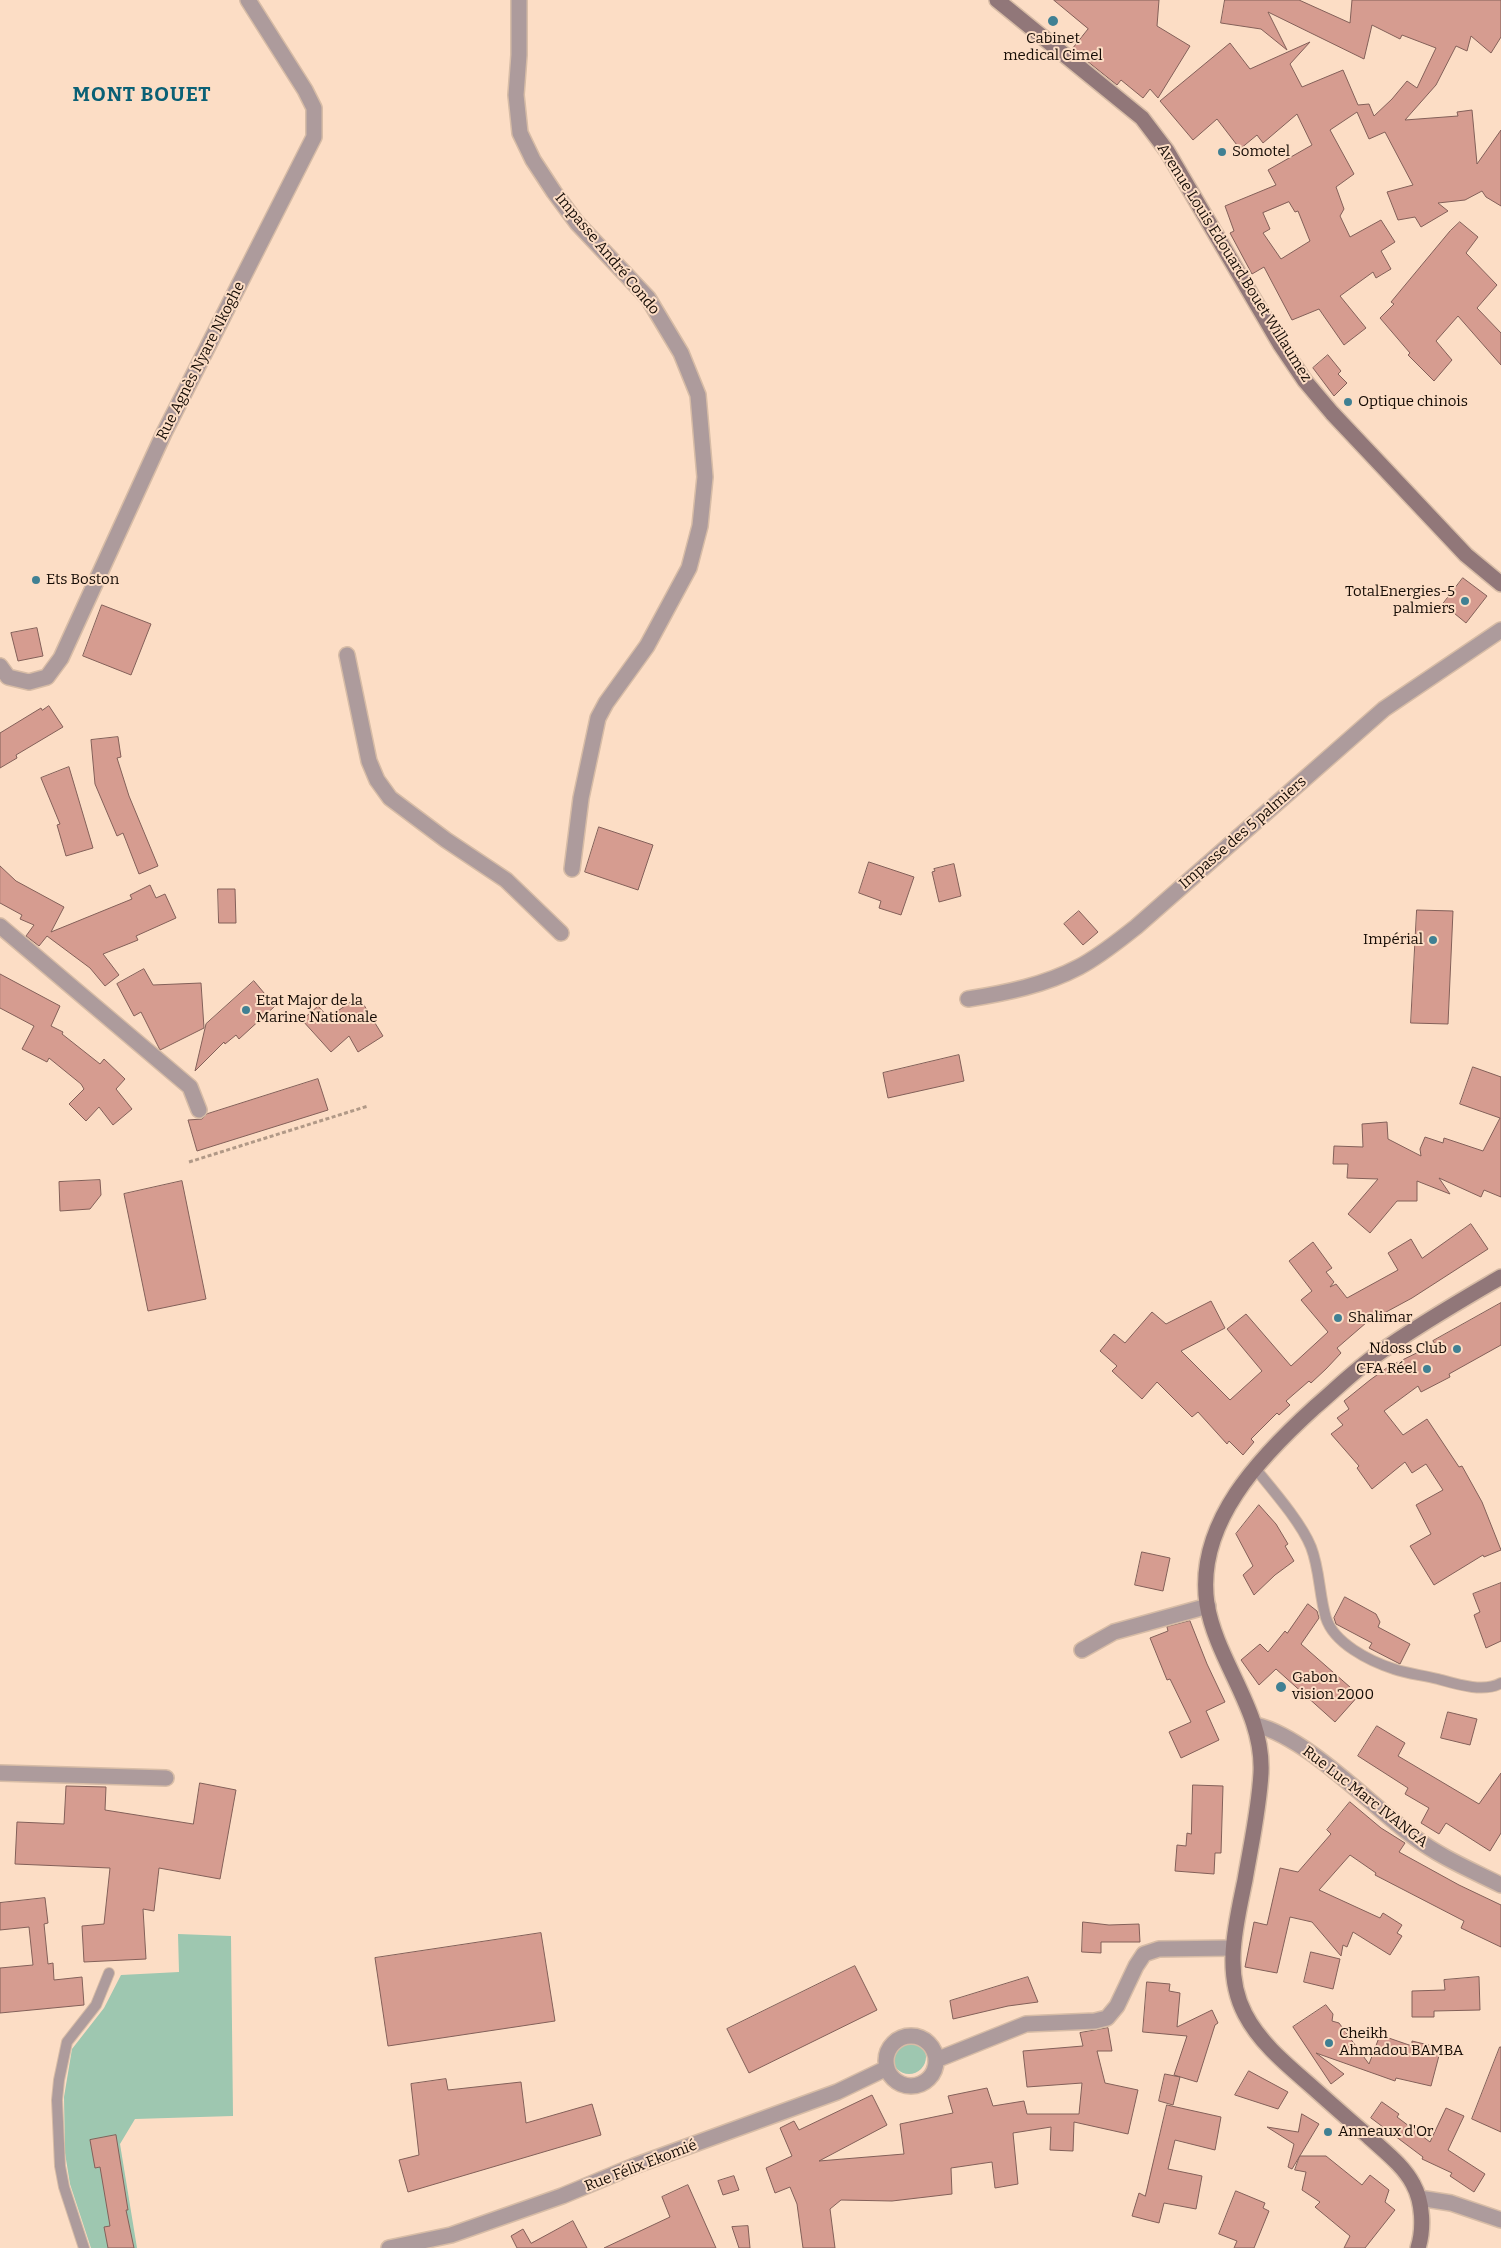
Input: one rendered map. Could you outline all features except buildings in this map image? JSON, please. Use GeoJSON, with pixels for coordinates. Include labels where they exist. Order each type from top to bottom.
{"type":"FeatureCollection","features":[{"type":"Feature","properties":{"kind":"street","name":"Rue Agnès Nyare Nkoghe"},"geometry":{"type":"LineString","coordinates":[[0,666],[8,678],[29,682],[47,678],[61,658],[164,433],[314,137],[314,108],[305,90],[248,0]]}},
{"type":"Feature","properties":{"kind":"street","name":"Impasse André Condo"},"geometry":{"type":"LineString","coordinates":[[519,0],[519,54],[516,95],[520,133],[533,160],[577,223],[648,298],[662,319],[684,361],[698,395],[705,477],[700,526],[689,568],[647,646],[606,703],[598,718],[581,798],[572,869]]}},
{"type":"Feature","properties":{"kind":"street","name":"Avenue Louis Edouard Bouet Willaumez"},"geometry":{"type":"LineString","coordinates":[[997,0],[1142,118],[1167,151],[1280,344],[1305,381],[1332,413],[1466,555],[1501,584]]}},
{"type":"Feature","properties":{"kind":"street","name":"Impasse des 5 palmiers"},"geometry":{"type":"LineString","coordinates":[[968,999],[1035,984],[1079,967],[1099,955],[1136,927],[1384,709],[1501,630]]}},
{"type":"Feature","properties":{"kind":"street"},"geometry":{"type":"LineString","coordinates":[[346,655],[369,761],[377,780],[390,798],[446,840],[506,880],[561,933]]}},
{"type":"Feature","properties":{"kind":"street"},"geometry":{"type":"LineString","coordinates":[[0,926],[190,1087],[199,1110]]}},
{"type":"Feature","properties":{"kind":"street"},"geometry":{"type":"LineString","coordinates":[[1418,2248],[1422,2219],[1419,2198],[1413,2184],[1394,2159],[1274,2052],[1255,2031],[1238,2000],[1234,1982],[1233,1948],[1261,1778],[1261,1745],[1256,1725],[1223,1654],[1208,1606],[1205,1585],[1211,1548],[1216,1534],[1238,1490],[1254,1467],[1300,1420],[1378,1354],[1501,1277]]}},
{"type":"Feature","properties":{"kind":"street"},"geometry":{"type":"LineString","coordinates":[[1082,1650],[1114,1632],[1208,1606]]}},
{"type":"Feature","properties":{"kind":"street","name":"Rue Luc Marc IVANGA"},"geometry":{"type":"LineString","coordinates":[[1256,1725],[1267,1728],[1305,1750],[1425,1845],[1501,1885]]}},
{"type":"Feature","properties":{"kind":"street"},"geometry":{"type":"LineString","coordinates":[[0,1773],[166,1778]]}},
{"type":"Feature","properties":{"kind":"street"},"geometry":{"type":"LineString","coordinates":[[936,2060],[1026,2024],[1095,2021],[1107,2018],[1117,2006],[1136,1966],[1144,1954],[1159,1949],[1233,1948]]}},
{"type":"Feature","properties":{"kind":"street"},"geometry":{"type":"LineString","coordinates":[[907,2036],[916,2036],[930,2044],[935,2052],[936,2060],[932,2075],[919,2085],[903,2085],[890,2076],[887,2068],[888,2051],[892,2044],[907,2036]]}},
{"type":"Feature","properties":{"kind":"street","name":"Rue Félix Ekomié"},"geometry":{"type":"LineString","coordinates":[[390,2248],[450,2235],[562,2196],[634,2166],[837,2092],[887,2068]]}},
{"type":"Feature","properties":{"kind":"street"},"geometry":{"type":"LineString","coordinates":[[1419,2198],[1451,2204],[1501,2220]]}},
{"type":"Feature","properties":{"kind":"lane"},"geometry":{"type":"LineString","coordinates":[[1254,1467],[1284,1504],[1311,1546],[1326,1617],[1331,1630],[1341,1640],[1372,1659],[1394,1669],[1454,1684],[1481,1686],[1501,1682]]}},
{"type":"Feature","properties":{"kind":"lane"},"geometry":{"type":"LineString","coordinates":[[84,2248],[64,2187],[60,2166],[57,2100],[59,2080],[68,2042],[96,2005],[109,1973]]}},
{"type":"Feature","properties":{"kind":"path"},"geometry":{"type":"LineString","coordinates":[[189,1162],[368,1106]]}},
{"type":"Feature","properties":{"kind":"green space"},"geometry":{"type":"Polygon","coordinates":[[[178,1934],[231,1936],[233,2116],[135,2119],[120,2144],[137,2248],[91,2248],[70,2184],[65,2153],[64,2097],[72,2049],[104,2008],[121,1975],[179,1972],[178,1934]]]}},
{"type":"Feature","properties":{"kind":"green space"},"geometry":{"type":"Polygon","coordinates":[[[909,2040],[916,2041],[921,2045],[925,2050],[925,2064],[921,2069],[916,2073],[909,2074],[902,2073],[897,2069],[893,2064],[892,2057],[893,2050],[897,2045],[902,2041],[909,2040]]]}},
{"type":"Feature","properties":{"kind":"place","name":"Cabinet medical Cimel"},"geometry":{"type":"Point","coordinates":[1053,21]}},
{"type":"Feature","properties":{"kind":"place","name":"Somotel"},"geometry":{"type":"Point","coordinates":[1222,152]}},
{"type":"Feature","properties":{"kind":"place","name":"Optique chinois"},"geometry":{"type":"Point","coordinates":[1348,402]}},
{"type":"Feature","properties":{"kind":"place","name":"Ets Boston"},"geometry":{"type":"Point","coordinates":[36,580]}},
{"type":"Feature","properties":{"kind":"place","name":"TotalEnergies-5 palmiers"},"geometry":{"type":"Point","coordinates":[1465,601]}},
{"type":"Feature","properties":{"kind":"place","name":"Impérial"},"geometry":{"type":"Point","coordinates":[1433,940]}},
{"type":"Feature","properties":{"kind":"place","name":"Etat Major de la Marine Nationale"},"geometry":{"type":"Point","coordinates":[246,1010]}},
{"type":"Feature","properties":{"kind":"place","name":"Shalimar"},"geometry":{"type":"Point","coordinates":[1338,1318]}},
{"type":"Feature","properties":{"kind":"place","name":"Ndoss Club"},"geometry":{"type":"Point","coordinates":[1457,1349]}},
{"type":"Feature","properties":{"kind":"place","name":"CFA Réel"},"geometry":{"type":"Point","coordinates":[1427,1369]}},
{"type":"Feature","properties":{"kind":"place","name":"Gabon vision 2000"},"geometry":{"type":"Point","coordinates":[1281,1687]}},
{"type":"Feature","properties":{"kind":"place","name":"Cheikh Ahmadou BAMBA"},"geometry":{"type":"Point","coordinates":[1329,2043]}},
{"type":"Feature","properties":{"kind":"place","name":"Anneaux d'Or"},"geometry":{"type":"Point","coordinates":[1328,2132]}},
{"type":"Feature","properties":{"kind":"district","name":"MONT BOUET"},"geometry":{"type":"Point","coordinates":[142,95]}}]}
